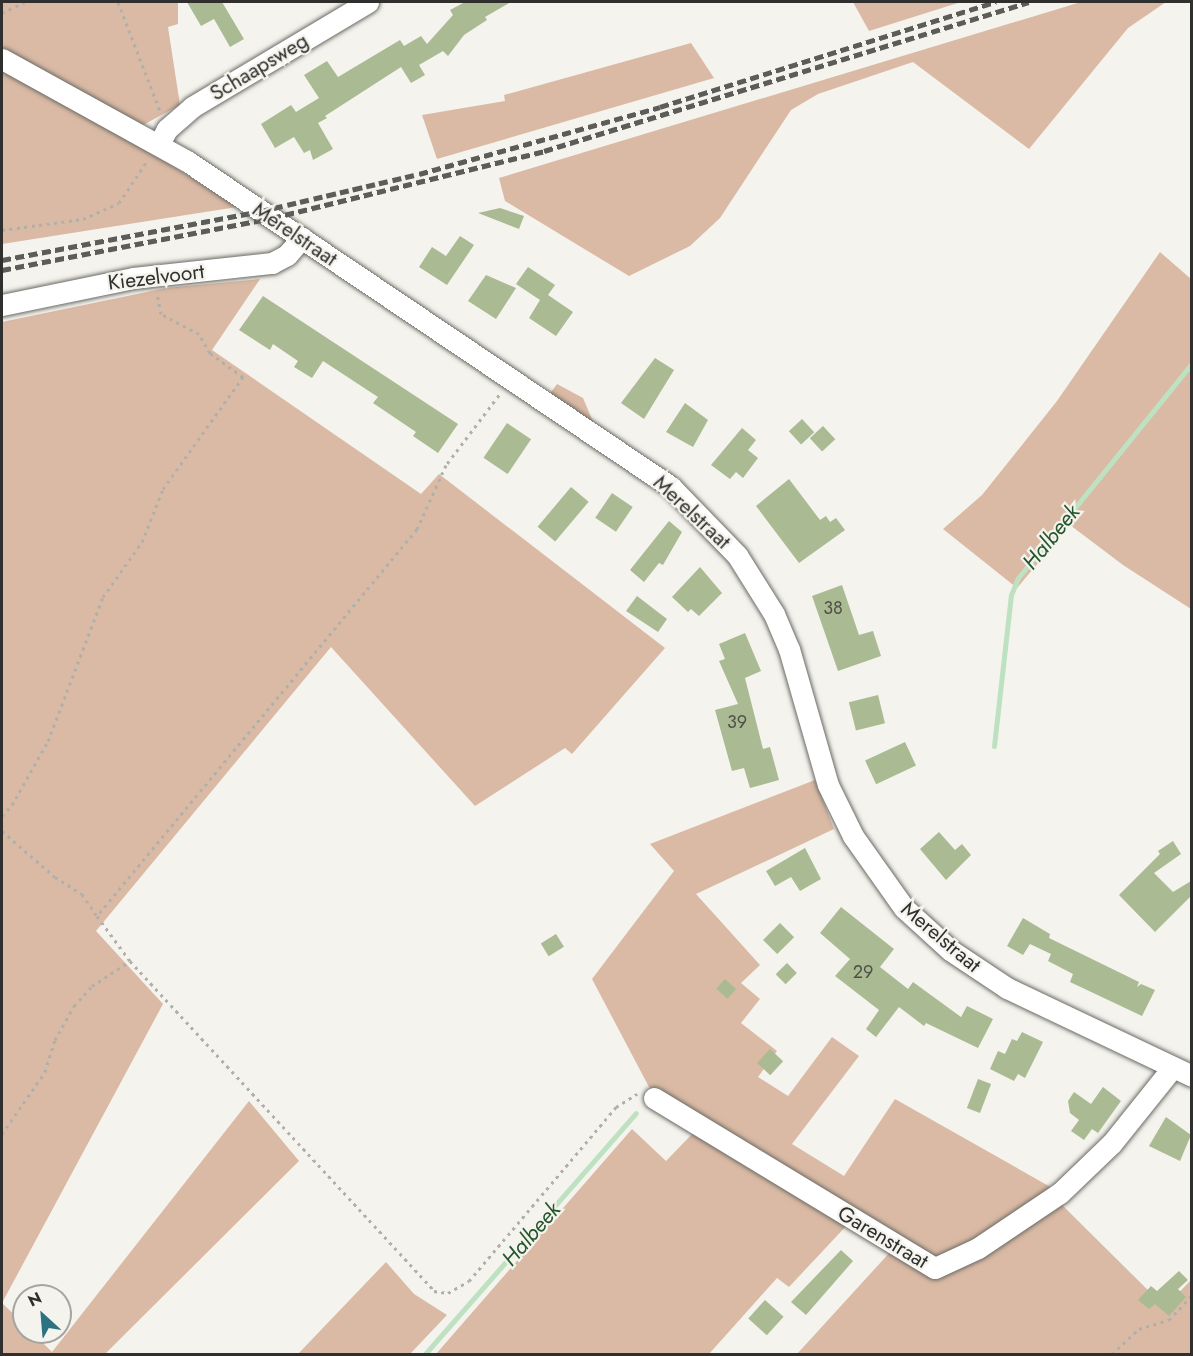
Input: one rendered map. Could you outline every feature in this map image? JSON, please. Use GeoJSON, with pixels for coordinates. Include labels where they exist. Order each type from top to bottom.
{"type":"FeatureCollection","features":[{"type":"Feature","properties":{"kind":"street","name":"Schaapsweg"},"geometry":{"type":"LineString","coordinates":[[163,136],[192,107],[368,2]]}},
{"type":"Feature","properties":{"kind":"street","name":"Merelstraat"},"geometry":{"type":"LineString","coordinates":[[2,59],[163,136],[302,238],[671,487],[737,555],[774,614],[789,650],[838,808],[868,860],[904,908],[950,950],[1007,988],[1185,1069]]}},
{"type":"Feature","properties":{"kind":"street","name":"Kiezelvoort"},"geometry":{"type":"LineString","coordinates":[[2,304],[154,276],[272,263],[287,255],[302,238]]}},
{"type":"Feature","properties":{"kind":"street","name":"Garenstraat"},"geometry":{"type":"LineString","coordinates":[[654,1098],[935,1268],[978,1248],[1060,1193],[1185,1069]]}},
{"type":"Feature","properties":{"kind":"path"},"geometry":{"type":"LineString","coordinates":[[2,13],[25,2]]}},
{"type":"Feature","properties":{"kind":"path"},"geometry":{"type":"LineString","coordinates":[[2,230],[83,219],[119,202],[163,136],[118,2]]}},
{"type":"Feature","properties":{"kind":"path"},"geometry":{"type":"LineString","coordinates":[[2,816],[12,805],[48,741],[103,597],[142,542],[163,489],[243,377],[210,353],[199,334],[161,314],[154,276]]}},
{"type":"Feature","properties":{"kind":"path"},"geometry":{"type":"LineString","coordinates":[[97,916],[417,529],[446,465],[510,380]]}},
{"type":"Feature","properties":{"kind":"path"},"geometry":{"type":"LineString","coordinates":[[2,831],[55,877],[82,894],[130,962],[434,1291],[448,1293],[469,1281],[616,1107],[629,1096],[654,1098]]}},
{"type":"Feature","properties":{"kind":"path"},"geometry":{"type":"LineString","coordinates":[[2,1134],[45,1072],[55,1040],[74,1006],[92,986],[130,962]]}},
{"type":"Feature","properties":{"kind":"path"},"geometry":{"type":"LineString","coordinates":[[1112,1354],[1139,1329],[1169,1320],[1191,1296]]}},
{"type":"Feature","properties":{"kind":"shaded area"},"geometry":{"type":"Polygon","coordinates":[[[2,2],[178,2],[178,24],[168,27],[180,105],[143,125],[131,139],[237,207],[2,244],[2,2]]]}},
{"type":"Feature","properties":{"kind":"shaded area"},"geometry":{"type":"Polygon","coordinates":[[[853,2],[961,2],[869,31],[853,2]]]}},
{"type":"Feature","properties":{"kind":"shaded area"},"geometry":{"type":"Polygon","coordinates":[[[1081,2],[1166,2],[1128,28],[1029,149],[913,62],[818,94],[791,110],[720,218],[690,246],[629,276],[505,201],[499,178],[1081,2]]]}},
{"type":"Feature","properties":{"kind":"shaded area"},"geometry":{"type":"Polygon","coordinates":[[[691,43],[714,78],[437,159],[422,115],[505,101],[504,95],[691,43]]]}},
{"type":"Feature","properties":{"kind":"shaded area"},"geometry":{"type":"Polygon","coordinates":[[[1160,252],[1191,279],[1191,609],[1123,565],[1070,525],[1017,588],[943,529],[982,495],[1057,401],[1160,252]]]}},
{"type":"Feature","properties":{"kind":"shaded area"},"geometry":{"type":"Polygon","coordinates":[[[260,279],[212,350],[421,494],[439,474],[665,648],[572,754],[565,748],[475,806],[331,647],[96,931],[163,1004],[2,1303],[2,322],[166,288],[260,279]]]}},
{"type":"Feature","properties":{"kind":"shaded area"},"geometry":{"type":"Polygon","coordinates":[[[557,384],[583,398],[594,424],[549,395],[557,384]]]}},
{"type":"Feature","properties":{"kind":"shaded area"},"geometry":{"type":"Polygon","coordinates":[[[815,780],[834,829],[696,894],[760,965],[741,983],[760,999],[741,1023],[777,1051],[758,1077],[788,1096],[832,1037],[859,1056],[792,1144],[844,1176],[895,1099],[1054,1189],[956,1255],[932,1256],[649,1087],[592,979],[674,871],[650,844],[815,780]]]}},
{"type":"Feature","properties":{"kind":"shaded area"},"geometry":{"type":"Polygon","coordinates":[[[249,1101],[299,1161],[105,1354],[2,1354],[2,1303],[12,1313],[12,1344],[44,1344],[52,1352],[58,1344],[72,1344],[72,1327],[249,1101]]]}},
{"type":"Feature","properties":{"kind":"shaded area"},"geometry":{"type":"Polygon","coordinates":[[[632,1129],[666,1161],[696,1130],[849,1223],[789,1287],[777,1278],[709,1354],[436,1354],[632,1129]]]}},
{"type":"Feature","properties":{"kind":"shaded area"},"geometry":{"type":"Polygon","coordinates":[[[1058,1201],[1165,1307],[1191,1280],[1191,1354],[797,1354],[892,1250],[941,1275],[960,1269],[1058,1201]]]}},
{"type":"Feature","properties":{"kind":"shaded area"},"geometry":{"type":"Polygon","coordinates":[[[386,1262],[414,1294],[447,1315],[410,1354],[298,1354],[386,1262]]]}},
{"type":"Feature","properties":{"kind":"building"},"geometry":{"type":"Polygon","coordinates":[[[187,2],[222,2],[244,39],[230,47],[214,19],[201,26],[187,2]]]}},
{"type":"Feature","properties":{"kind":"building"},"geometry":{"type":"Polygon","coordinates":[[[465,2],[511,2],[485,17],[487,20],[464,35],[448,56],[443,51],[419,65],[425,75],[411,83],[401,67],[325,116],[327,118],[318,123],[333,149],[313,160],[310,150],[304,153],[294,137],[275,148],[261,124],[291,105],[296,112],[319,98],[304,75],[327,61],[338,77],[400,40],[404,46],[421,36],[427,44],[453,15],[450,10],[465,2]]]}},
{"type":"Feature","properties":{"kind":"building"},"geometry":{"type":"Polygon","coordinates":[[[500,208],[524,216],[519,229],[478,213],[500,208]]]}},
{"type":"Feature","properties":{"kind":"building"},"geometry":{"type":"Polygon","coordinates":[[[460,236],[474,245],[447,285],[419,267],[432,247],[446,256],[460,236]]]}},
{"type":"Feature","properties":{"kind":"building"},"geometry":{"type":"Polygon","coordinates":[[[528,267],[555,285],[548,295],[573,312],[556,336],[529,318],[540,300],[516,284],[528,267]]]}},
{"type":"Feature","properties":{"kind":"building"},"geometry":{"type":"Polygon","coordinates":[[[486,275],[516,288],[496,319],[468,301],[486,275]]]}},
{"type":"Feature","properties":{"kind":"building"},"geometry":{"type":"Polygon","coordinates":[[[263,296],[458,424],[438,453],[413,436],[416,432],[373,403],[378,397],[323,361],[312,378],[294,367],[298,361],[273,344],[270,350],[239,330],[263,296]]]}},
{"type":"Feature","properties":{"kind":"building"},"geometry":{"type":"Polygon","coordinates":[[[655,358],[674,370],[644,419],[621,403],[655,358]]]}},
{"type":"Feature","properties":{"kind":"building"},"geometry":{"type":"Polygon","coordinates":[[[685,403],[708,420],[693,447],[666,432],[685,403]]]}},
{"type":"Feature","properties":{"kind":"building"},"geometry":{"type":"Polygon","coordinates":[[[802,419],[814,432],[801,444],[789,431],[802,419]]]}},
{"type":"Feature","properties":{"kind":"building"},"geometry":{"type":"Polygon","coordinates":[[[507,423],[531,439],[508,474],[484,458],[507,423]]]}},
{"type":"Feature","properties":{"kind":"building"},"geometry":{"type":"Polygon","coordinates":[[[823,426],[835,439],[822,451],[810,438],[823,426]]]}},
{"type":"Feature","properties":{"kind":"building"},"geometry":{"type":"Polygon","coordinates":[[[742,428],[756,440],[748,450],[758,458],[743,478],[736,472],[730,479],[711,465],[742,428]]]}},
{"type":"Feature","properties":{"kind":"building"},"geometry":{"type":"Polygon","coordinates":[[[789,479],[820,520],[826,516],[830,522],[836,518],[845,530],[799,563],[756,506],[789,479]]]}},
{"type":"Feature","properties":{"kind":"building"},"geometry":{"type":"Polygon","coordinates":[[[571,487],[589,502],[555,542],[538,527],[571,487]]]}},
{"type":"Feature","properties":{"kind":"building"},"geometry":{"type":"Polygon","coordinates":[[[612,493],[633,507],[616,532],[595,518],[612,493]]]}},
{"type":"Feature","properties":{"kind":"building"},"geometry":{"type":"Polygon","coordinates":[[[669,521],[682,532],[663,565],[659,563],[644,582],[630,570],[669,521]]]}},
{"type":"Feature","properties":{"kind":"building"},"geometry":{"type":"Polygon","coordinates":[[[700,567],[722,593],[699,616],[691,609],[688,612],[672,597],[700,567]]]}},
{"type":"Feature","properties":{"kind":"building"},"geometry":{"type":"Polygon","coordinates":[[[842,585],[859,635],[873,631],[881,656],[838,671],[812,596],[842,585]]]}},
{"type":"Feature","properties":{"kind":"building"},"geometry":{"type":"Polygon","coordinates":[[[637,596],[667,619],[658,632],[626,611],[637,596]]]}},
{"type":"Feature","properties":{"kind":"building"},"geometry":{"type":"Polygon","coordinates":[[[745,633],[761,671],[745,678],[763,749],[770,747],[779,780],[750,788],[744,768],[732,771],[715,710],[738,704],[719,661],[725,659],[719,644],[745,633]]]}},
{"type":"Feature","properties":{"kind":"building"},"geometry":{"type":"Polygon","coordinates":[[[878,695],[885,723],[856,730],[849,702],[878,695]]]}},
{"type":"Feature","properties":{"kind":"building"},"geometry":{"type":"Polygon","coordinates":[[[905,742],[916,766],[876,784],[865,761],[905,742]]]}},
{"type":"Feature","properties":{"kind":"building"},"geometry":{"type":"Polygon","coordinates":[[[939,832],[955,850],[962,844],[971,855],[946,880],[920,849],[939,832]]]}},
{"type":"Feature","properties":{"kind":"building"},"geometry":{"type":"Polygon","coordinates":[[[1173,841],[1181,854],[1154,873],[1173,892],[1191,881],[1191,896],[1155,932],[1119,895],[1160,854],[1158,851],[1173,841]]]}},
{"type":"Feature","properties":{"kind":"building"},"geometry":{"type":"Polygon","coordinates":[[[805,848],[821,879],[800,891],[791,877],[775,886],[766,871],[805,848]]]}},
{"type":"Feature","properties":{"kind":"building"},"geometry":{"type":"Polygon","coordinates":[[[841,907],[894,949],[880,967],[908,989],[913,982],[961,1017],[967,1006],[993,1019],[978,1048],[926,1023],[924,1026],[899,1007],[876,1037],[866,1029],[879,1010],[835,976],[850,959],[820,933],[841,907]]]}},
{"type":"Feature","properties":{"kind":"building"},"geometry":{"type":"Polygon","coordinates":[[[1023,918],[1050,934],[1049,938],[1139,982],[1137,987],[1141,984],[1155,990],[1142,1016],[1070,982],[1073,974],[1048,961],[1051,954],[1030,944],[1023,955],[1007,946],[1023,918]]]}},
{"type":"Feature","properties":{"kind":"building"},"geometry":{"type":"Polygon","coordinates":[[[780,923],[794,937],[777,954],[763,940],[780,923]]]}},
{"type":"Feature","properties":{"kind":"building"},"geometry":{"type":"Polygon","coordinates":[[[556,934],[564,947],[549,956],[541,944],[556,934]]]}},
{"type":"Feature","properties":{"kind":"building"},"geometry":{"type":"Polygon","coordinates":[[[787,963],[797,973],[786,984],[776,974],[787,963]]]}},
{"type":"Feature","properties":{"kind":"building"},"geometry":{"type":"Polygon","coordinates":[[[725,979],[736,989],[727,999],[716,989],[725,979]]]}},
{"type":"Feature","properties":{"kind":"building"},"geometry":{"type":"Polygon","coordinates":[[[1022,1032],[1043,1042],[1025,1078],[1018,1074],[1014,1081],[990,1069],[998,1051],[1005,1054],[1012,1039],[1017,1041],[1022,1032]]]}},
{"type":"Feature","properties":{"kind":"building"},"geometry":{"type":"Polygon","coordinates":[[[770,1049],[783,1061],[770,1075],[757,1063],[770,1049]]]}},
{"type":"Feature","properties":{"kind":"building"},"geometry":{"type":"Polygon","coordinates":[[[978,1079],[991,1084],[980,1113],[967,1108],[978,1079]]]}},
{"type":"Feature","properties":{"kind":"building"},"geometry":{"type":"Polygon","coordinates":[[[1103,1087],[1121,1101],[1098,1133],[1092,1129],[1084,1140],[1071,1131],[1079,1120],[1070,1113],[1068,1101],[1074,1092],[1091,1104],[1103,1087]]]}},
{"type":"Feature","properties":{"kind":"building"},"geometry":{"type":"Polygon","coordinates":[[[1166,1117],[1191,1135],[1180,1161],[1149,1146],[1166,1117]]]}},
{"type":"Feature","properties":{"kind":"building"},"geometry":{"type":"Polygon","coordinates":[[[841,1250],[853,1261],[806,1315],[791,1302],[841,1250]]]}},
{"type":"Feature","properties":{"kind":"building"},"geometry":{"type":"Polygon","coordinates":[[[1179,1271],[1188,1280],[1178,1289],[1186,1297],[1169,1316],[1155,1304],[1149,1309],[1138,1300],[1151,1286],[1157,1291],[1179,1271]]]}},
{"type":"Feature","properties":{"kind":"building"},"geometry":{"type":"Polygon","coordinates":[[[765,1300],[784,1317],[767,1335],[748,1319],[765,1300]]]}},
{"type":"Feature","properties":{"kind":"waterway","name":"Halbeek"},"geometry":{"type":"LineString","coordinates":[[994,746],[1011,595],[1018,578],[1192,363]]}},
{"type":"Feature","properties":{"kind":"waterway","name":"Halbeek"},"geometry":{"type":"LineString","coordinates":[[425,1354],[636,1113]]}},
{"type":"Feature","properties":{"kind":"railway"},"geometry":{"type":"LineString","coordinates":[[2,260],[261,211],[419,174],[660,107],[996,2]]}},
{"type":"Feature","properties":{"kind":"railway"},"geometry":{"type":"LineString","coordinates":[[2,270],[272,218],[544,151],[1029,2]]}}]}
